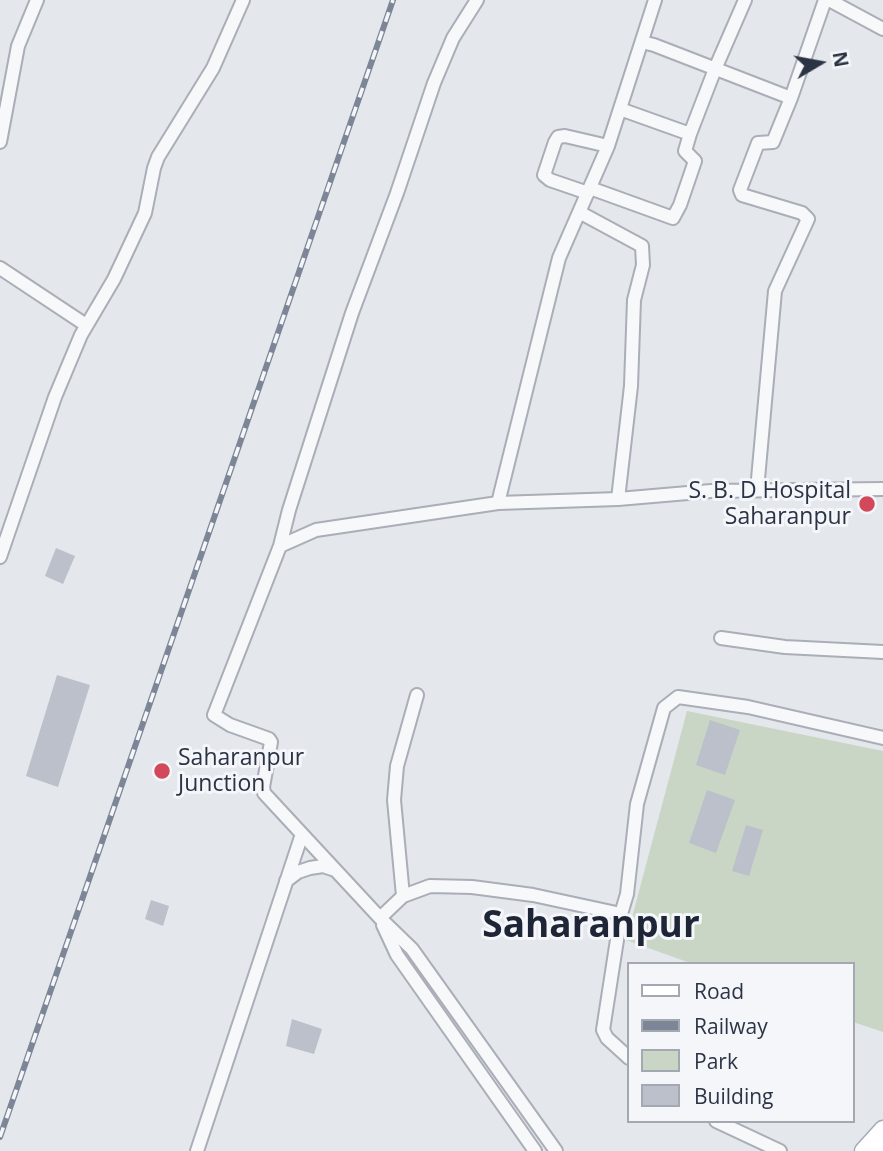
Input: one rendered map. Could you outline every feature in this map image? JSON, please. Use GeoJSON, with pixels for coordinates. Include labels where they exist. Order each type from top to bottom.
{"type":"FeatureCollection","features":[{"type":"Feature","properties":{"kind":"main road"},"geometry":{"type":"LineString","coordinates":[[863,1151],[883,1129]]}},
{"type":"Feature","properties":{"kind":"street"},"geometry":{"type":"LineString","coordinates":[[0,142],[18,46],[37,0]]}},
{"type":"Feature","properties":{"kind":"street"},"geometry":{"type":"LineString","coordinates":[[0,557],[55,397],[86,326],[114,279],[145,213],[158,157],[213,68],[243,0]]}},
{"type":"Feature","properties":{"kind":"street"},"geometry":{"type":"LineString","coordinates":[[477,0],[453,37],[434,83],[352,313],[289,510],[281,546],[214,715],[230,725],[269,739],[272,746],[264,793],[380,918],[412,948],[556,1151]]}},
{"type":"Feature","properties":{"kind":"street"},"geometry":{"type":"LineString","coordinates":[[498,503],[559,258],[608,146],[655,0]]}},
{"type":"Feature","properties":{"kind":"street"},"geometry":{"type":"LineString","coordinates":[[608,146],[565,136],[558,137],[544,174],[550,180],[673,218],[695,161],[685,151],[690,134],[745,0]]}},
{"type":"Feature","properties":{"kind":"street"},"geometry":{"type":"LineString","coordinates":[[757,491],[775,291],[808,219],[802,214],[742,195],[740,190],[756,145],[759,142],[774,142],[827,0],[844,4],[883,29]]}},
{"type":"Feature","properties":{"kind":"street"},"geometry":{"type":"LineString","coordinates":[[642,42],[791,98]]}},
{"type":"Feature","properties":{"kind":"street"},"geometry":{"type":"LineString","coordinates":[[620,109],[690,134]]}},
{"type":"Feature","properties":{"kind":"street"},"geometry":{"type":"LineString","coordinates":[[579,212],[642,246],[643,265],[634,300],[631,386],[618,499]]}},
{"type":"Feature","properties":{"kind":"street"},"geometry":{"type":"LineString","coordinates":[[0,268],[86,326]]}},
{"type":"Feature","properties":{"kind":"street"},"geometry":{"type":"LineString","coordinates":[[281,546],[316,530],[498,503],[618,499],[711,491],[883,489]]}},
{"type":"Feature","properties":{"kind":"street"},"geometry":{"type":"LineString","coordinates":[[721,638],[785,647],[883,652]]}},
{"type":"Feature","properties":{"kind":"street"},"geometry":{"type":"LineString","coordinates":[[403,896],[394,800],[397,766],[417,695]]}},
{"type":"Feature","properties":{"kind":"street"},"geometry":{"type":"LineString","coordinates":[[628,1057],[607,1038],[603,1030],[621,914],[627,894],[637,804],[664,708],[678,697],[748,707],[883,738]]}},
{"type":"Feature","properties":{"kind":"street"},"geometry":{"type":"LineString","coordinates":[[197,1151],[302,834]]}},
{"type":"Feature","properties":{"kind":"street"},"geometry":{"type":"LineString","coordinates":[[286,881],[298,872],[310,868],[323,866],[335,870]]}},
{"type":"Feature","properties":{"kind":"street"},"geometry":{"type":"LineString","coordinates":[[380,918],[403,896],[430,886],[472,887],[533,895],[621,914]]}},
{"type":"Feature","properties":{"kind":"street"},"geometry":{"type":"LineString","coordinates":[[380,918],[397,956],[535,1151]]}},
{"type":"Feature","properties":{"kind":"street"},"geometry":{"type":"LineString","coordinates":[[720,1123],[780,1151]]}},
{"type":"Feature","properties":{"kind":"green space"},"geometry":{"type":"Polygon","coordinates":[[[687,711],[883,751],[883,1032],[855,1023],[855,962],[687,962],[626,940],[687,711]]]}},
{"type":"Feature","properties":{"kind":"building"},"geometry":{"type":"Polygon","coordinates":[[[56,548],[75,556],[63,584],[45,576],[56,548]]]}},
{"type":"Feature","properties":{"kind":"building"},"geometry":{"type":"Polygon","coordinates":[[[57,675],[90,685],[58,787],[26,776],[57,675]]]}},
{"type":"Feature","properties":{"kind":"building"},"geometry":{"type":"Polygon","coordinates":[[[710,720],[740,730],[725,775],[696,765],[710,720]]]}},
{"type":"Feature","properties":{"kind":"building"},"geometry":{"type":"Polygon","coordinates":[[[707,790],[735,800],[716,853],[689,843],[707,790]]]}},
{"type":"Feature","properties":{"kind":"building"},"geometry":{"type":"Polygon","coordinates":[[[746,825],[763,830],[749,876],[732,871],[746,825]]]}},
{"type":"Feature","properties":{"kind":"building"},"geometry":{"type":"Polygon","coordinates":[[[151,900],[169,906],[163,926],[145,919],[151,900]]]}},
{"type":"Feature","properties":{"kind":"building"},"geometry":{"type":"Polygon","coordinates":[[[292,1019],[322,1029],[314,1054],[286,1046],[292,1019]]]}},
{"type":"Feature","properties":{"kind":"railway"},"geometry":{"type":"LineString","coordinates":[[0,1137],[393,0]]}},
{"type":"Feature","properties":{"kind":"place","name":"S. B. D Hospital Saharanpur"},"geometry":{"type":"Point","coordinates":[867,504]}},
{"type":"Feature","properties":{"kind":"place","name":"Saharanpur Junction"},"geometry":{"type":"Point","coordinates":[162,771]}},
{"type":"Feature","properties":{"kind":"district","name":"Saharanpur"},"geometry":{"type":"Point","coordinates":[591,926]}}]}
